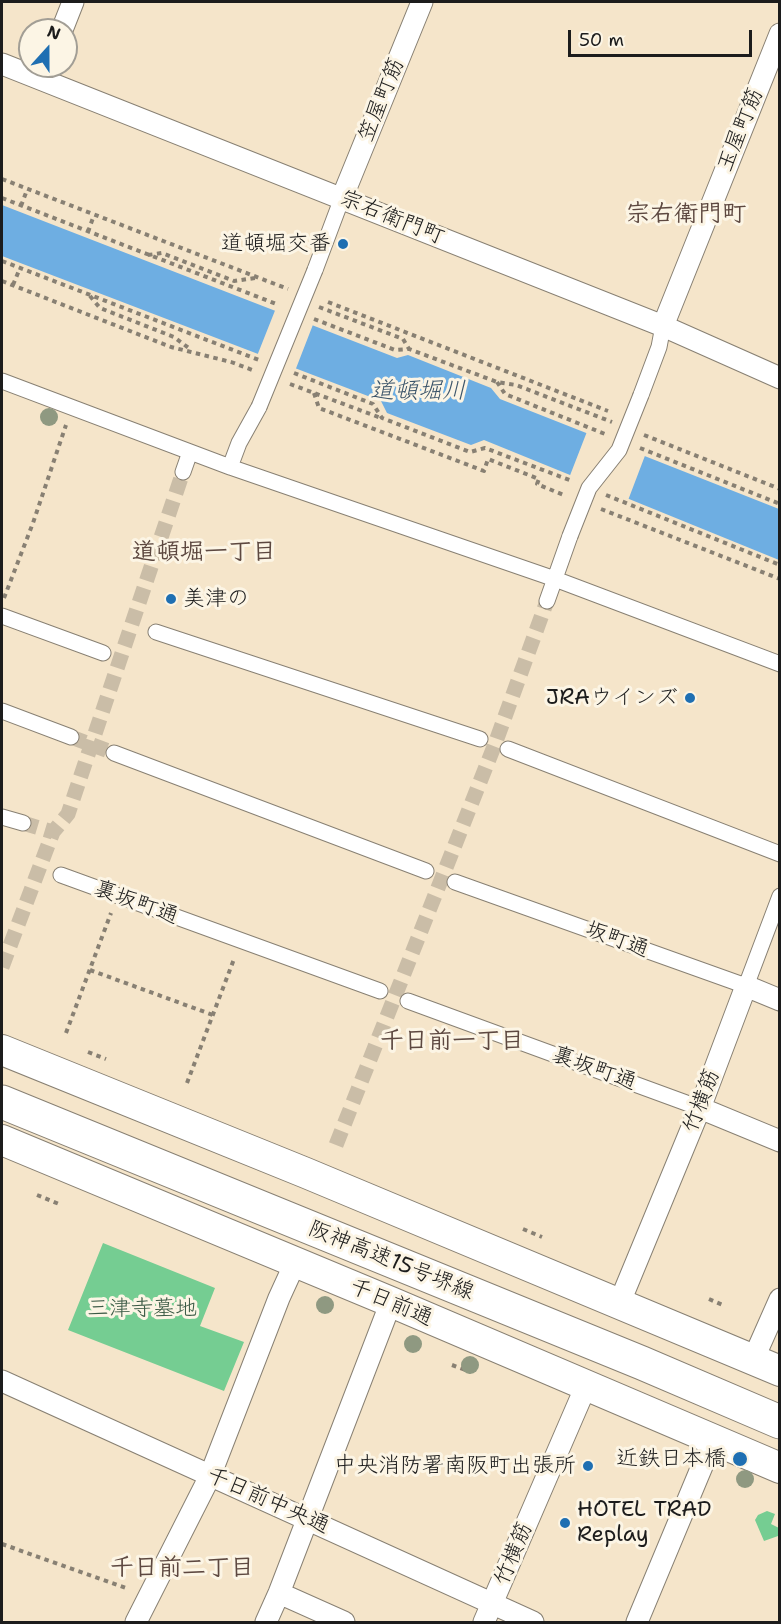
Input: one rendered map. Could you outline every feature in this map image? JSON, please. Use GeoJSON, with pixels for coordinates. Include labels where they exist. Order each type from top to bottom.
{"type":"FeatureCollection","features":[{"type":"Feature","properties":{"kind":"highway","name":"阪神高速15号堺線"},"geometry":{"type":"LineString","coordinates":[[2,1102],[642,1363],[780,1422]]}},
{"type":"Feature","properties":{"kind":"main road"},"geometry":{"type":"LineString","coordinates":[[2,1050],[306,1173],[766,1365]]}},
{"type":"Feature","properties":{"kind":"main road","name":"千日前通"},"geometry":{"type":"LineString","coordinates":[[2,1140],[391,1302],[780,1468]]}},
{"type":"Feature","properties":{"kind":"street"},"geometry":{"type":"LineString","coordinates":[[67,18],[73,2]]}},
{"type":"Feature","properties":{"kind":"street","name":"笠屋町筋"},"geometry":{"type":"LineString","coordinates":[[342,198],[422,2]]}},
{"type":"Feature","properties":{"kind":"street","name":"玉屋町筋"},"geometry":{"type":"LineString","coordinates":[[663,326],[780,34]]}},
{"type":"Feature","properties":{"kind":"street","name":"宗右衛門町"},"geometry":{"type":"LineString","coordinates":[[2,64],[18,67]]}},
{"type":"Feature","properties":{"kind":"street","name":"宗右衛門町"},"geometry":{"type":"LineString","coordinates":[[58,78],[342,198],[663,326],[780,378]]}},
{"type":"Feature","properties":{"kind":"street"},"geometry":{"type":"LineString","coordinates":[[230,467],[239,443],[259,407],[342,198]]}},
{"type":"Feature","properties":{"kind":"street"},"geometry":{"type":"LineString","coordinates":[[547,601],[589,488],[619,450],[641,395],[663,326]]}},
{"type":"Feature","properties":{"kind":"street"},"geometry":{"type":"LineString","coordinates":[[2,381],[230,467],[555,579],[780,664]]}},
{"type":"Feature","properties":{"kind":"street"},"geometry":{"type":"LineString","coordinates":[[183,472],[190,452]]}},
{"type":"Feature","properties":{"kind":"street"},"geometry":{"type":"LineString","coordinates":[[2,616],[103,653]]}},
{"type":"Feature","properties":{"kind":"street"},"geometry":{"type":"LineString","coordinates":[[156,632],[480,740]]}},
{"type":"Feature","properties":{"kind":"street"},"geometry":{"type":"LineString","coordinates":[[2,711],[71,737]]}},
{"type":"Feature","properties":{"kind":"street"},"geometry":{"type":"LineString","coordinates":[[508,749],[780,854]]}},
{"type":"Feature","properties":{"kind":"street"},"geometry":{"type":"LineString","coordinates":[[114,753],[426,871]]}},
{"type":"Feature","properties":{"kind":"street"},"geometry":{"type":"LineString","coordinates":[[2,817],[22,823]]}},
{"type":"Feature","properties":{"kind":"street","name":"裏坂町通"},"geometry":{"type":"LineString","coordinates":[[62,875],[240,942],[380,991]]}},
{"type":"Feature","properties":{"kind":"street","name":"坂町通"},"geometry":{"type":"LineString","coordinates":[[455,882],[780,1000]]}},
{"type":"Feature","properties":{"kind":"street","name":"竹横筋"},"geometry":{"type":"LineString","coordinates":[[619,1304],[700,1108],[780,896]]}},
{"type":"Feature","properties":{"kind":"street","name":"裏坂町通"},"geometry":{"type":"LineString","coordinates":[[408,1001],[700,1108],[780,1141]]}},
{"type":"Feature","properties":{"kind":"street"},"geometry":{"type":"LineString","coordinates":[[136,1623],[210,1476],[279,1298],[295,1263]]}},
{"type":"Feature","properties":{"kind":"street"},"geometry":{"type":"LineString","coordinates":[[766,1365],[780,1299]]}},
{"type":"Feature","properties":{"kind":"street"},"geometry":{"type":"LineString","coordinates":[[266,1623],[391,1302]]}},
{"type":"Feature","properties":{"kind":"street","name":"千日前中央通"},"geometry":{"type":"LineString","coordinates":[[2,1381],[307,1518],[488,1613],[533,1623]]}},
{"type":"Feature","properties":{"kind":"street","name":"竹横筋"},"geometry":{"type":"LineString","coordinates":[[488,1613],[586,1386]]}},
{"type":"Feature","properties":{"kind":"street"},"geometry":{"type":"LineString","coordinates":[[636,1623],[713,1440]]}},
{"type":"Feature","properties":{"kind":"street"},"geometry":{"type":"LineString","coordinates":[[279,1593],[344,1623]]}},
{"type":"Feature","properties":{"kind":"path"},"geometry":{"type":"LineString","coordinates":[[2,179],[277,285]]}},
{"type":"Feature","properties":{"kind":"path"},"geometry":{"type":"LineString","coordinates":[[21,204],[27,190]]}},
{"type":"Feature","properties":{"kind":"path"},"geometry":{"type":"LineString","coordinates":[[2,198],[288,309]]}},
{"type":"Feature","properties":{"kind":"path"},"geometry":{"type":"LineString","coordinates":[[89,230],[94,215]]}},
{"type":"Feature","properties":{"kind":"path"},"geometry":{"type":"LineString","coordinates":[[147,255],[162,253],[234,281],[256,278]]}},
{"type":"Feature","properties":{"kind":"path"},"geometry":{"type":"LineString","coordinates":[[13,285],[20,268]]}},
{"type":"Feature","properties":{"kind":"path"},"geometry":{"type":"LineString","coordinates":[[2,281],[171,347],[193,351],[251,370]]}},
{"type":"Feature","properties":{"kind":"path"},"geometry":{"type":"LineString","coordinates":[[87,294],[100,308],[174,337],[193,351]]}},
{"type":"Feature","properties":{"kind":"path"},"geometry":{"type":"LineString","coordinates":[[328,302],[608,411]]}},
{"type":"Feature","properties":{"kind":"path"},"geometry":{"type":"LineString","coordinates":[[319,307],[403,339],[410,349]]}},
{"type":"Feature","properties":{"kind":"path"},"geometry":{"type":"LineString","coordinates":[[345,317],[348,309]]}},
{"type":"Feature","properties":{"kind":"path"},"geometry":{"type":"LineString","coordinates":[[309,317],[395,350],[410,349],[497,382],[505,394],[589,427]]}},
{"type":"Feature","properties":{"kind":"path"},"geometry":{"type":"LineString","coordinates":[[289,384],[382,418]]}},
{"type":"Feature","properties":{"kind":"path"},"geometry":{"type":"LineString","coordinates":[[314,393],[319,408],[484,471],[488,459],[539,479]]}},
{"type":"Feature","properties":{"kind":"path"},"geometry":{"type":"LineString","coordinates":[[578,408],[581,400]]}},
{"type":"Feature","properties":{"kind":"path"},"geometry":{"type":"LineString","coordinates":[[2,604],[33,523],[72,408]]}},
{"type":"Feature","properties":{"kind":"path"},"geometry":{"type":"LineString","coordinates":[[647,451],[780,504]]}},
{"type":"Feature","properties":{"kind":"path"},"geometry":{"type":"LineString","coordinates":[[568,480],[543,470],[537,484],[570,497]]}},
{"type":"Feature","properties":{"kind":"path"},"geometry":{"type":"LineString","coordinates":[[627,504],[780,565]]}},
{"type":"Feature","properties":{"kind":"path"},"geometry":{"type":"LineString","coordinates":[[592,506],[780,579]]}},
{"type":"Feature","properties":{"kind":"path"},"geometry":{"type":"LineString","coordinates":[[66,1033],[118,895]]}},
{"type":"Feature","properties":{"kind":"path"},"geometry":{"type":"LineString","coordinates":[[187,1083],[240,942]]}},
{"type":"Feature","properties":{"kind":"path"},"geometry":{"type":"LineString","coordinates":[[90,970],[213,1015]]}},
{"type":"Feature","properties":{"kind":"path"},"geometry":{"type":"LineString","coordinates":[[88,1052],[106,1059]]}},
{"type":"Feature","properties":{"kind":"path"},"geometry":{"type":"LineString","coordinates":[[37,1195],[59,1204]]}},
{"type":"Feature","properties":{"kind":"path"},"geometry":{"type":"LineString","coordinates":[[523,1229],[542,1237]]}},
{"type":"Feature","properties":{"kind":"path"},"geometry":{"type":"LineString","coordinates":[[709,1299],[725,1306]]}},
{"type":"Feature","properties":{"kind":"path"},"geometry":{"type":"LineString","coordinates":[[453,1365],[471,1372]]}},
{"type":"Feature","properties":{"kind":"path"},"geometry":{"type":"LineString","coordinates":[[2,1544],[149,1596]]}},
{"type":"Feature","properties":{"kind":"green space","name":"三津寺墓地"},"geometry":{"type":"Polygon","coordinates":[[[103,1243],[215,1288],[200,1326],[244,1342],[224,1391],[68,1330],[103,1243]]]}},
{"type":"Feature","properties":{"kind":"green space"},"geometry":{"type":"Polygon","coordinates":[[[767,1511],[775,1514],[771,1524],[779,1528],[779,1539],[778,1536],[764,1541],[755,1520],[758,1515],[767,1511]]]}},
{"type":"Feature","properties":{"kind":"water","name":"道頓堀川"},"geometry":{"type":"Polygon","coordinates":[[[2,205],[397,358],[408,355],[491,388],[500,399],[779,509],[779,560],[484,440],[471,445],[387,413],[381,401],[2,256],[2,205]]]}},
{"type":"Feature","properties":{"kind":"pier"},"geometry":{"type":"Polygon","coordinates":[[[276,308],[314,322],[295,371],[257,356],[276,308]]]}},
{"type":"Feature","properties":{"kind":"pier"},"geometry":{"type":"Polygon","coordinates":[[[588,429],[646,453],[627,503],[569,478],[588,429]]]}},
{"type":"Feature","properties":{"kind":"tunnel"},"geometry":{"type":"LineString","coordinates":[[2,967],[53,832],[68,814],[183,472]]}},
{"type":"Feature","properties":{"kind":"tunnel"},"geometry":{"type":"LineString","coordinates":[[336,1145],[495,744],[547,601]]}},
{"type":"Feature","properties":{"kind":"tunnel"},"geometry":{"type":"LineString","coordinates":[[71,737],[114,753]]}},
{"type":"Feature","properties":{"kind":"tunnel"},"geometry":{"type":"LineString","coordinates":[[23,823],[53,832]]}},
{"type":"Feature","properties":{"kind":"place","name":"道頓堀交番"},"geometry":{"type":"Point","coordinates":[343,244]}},
{"type":"Feature","properties":{"kind":"place","name":"美津の"},"geometry":{"type":"Point","coordinates":[171,599]}},
{"type":"Feature","properties":{"kind":"place","name":"JRAウインズ"},"geometry":{"type":"Point","coordinates":[690,698]}},
{"type":"Feature","properties":{"kind":"place","name":"近鉄日本橋"},"geometry":{"type":"Point","coordinates":[740,1459]}},
{"type":"Feature","properties":{"kind":"place","name":"中央消防署南阪町出張所"},"geometry":{"type":"Point","coordinates":[588,1466]}},
{"type":"Feature","properties":{"kind":"place","name":"HOTEL TRAD Replay"},"geometry":{"type":"Point","coordinates":[565,1523]}},
{"type":"Feature","properties":{"kind":"district","name":"宗右衛門町"},"geometry":{"type":"Point","coordinates":[686,215]}},
{"type":"Feature","properties":{"kind":"district","name":"道頓堀一丁目"},"geometry":{"type":"Point","coordinates":[204,553]}},
{"type":"Feature","properties":{"kind":"district","name":"千日前一丁目"},"geometry":{"type":"Point","coordinates":[452,1042]}},
{"type":"Feature","properties":{"kind":"district","name":"千日前二丁目"},"geometry":{"type":"Point","coordinates":[182,1569]}}]}
